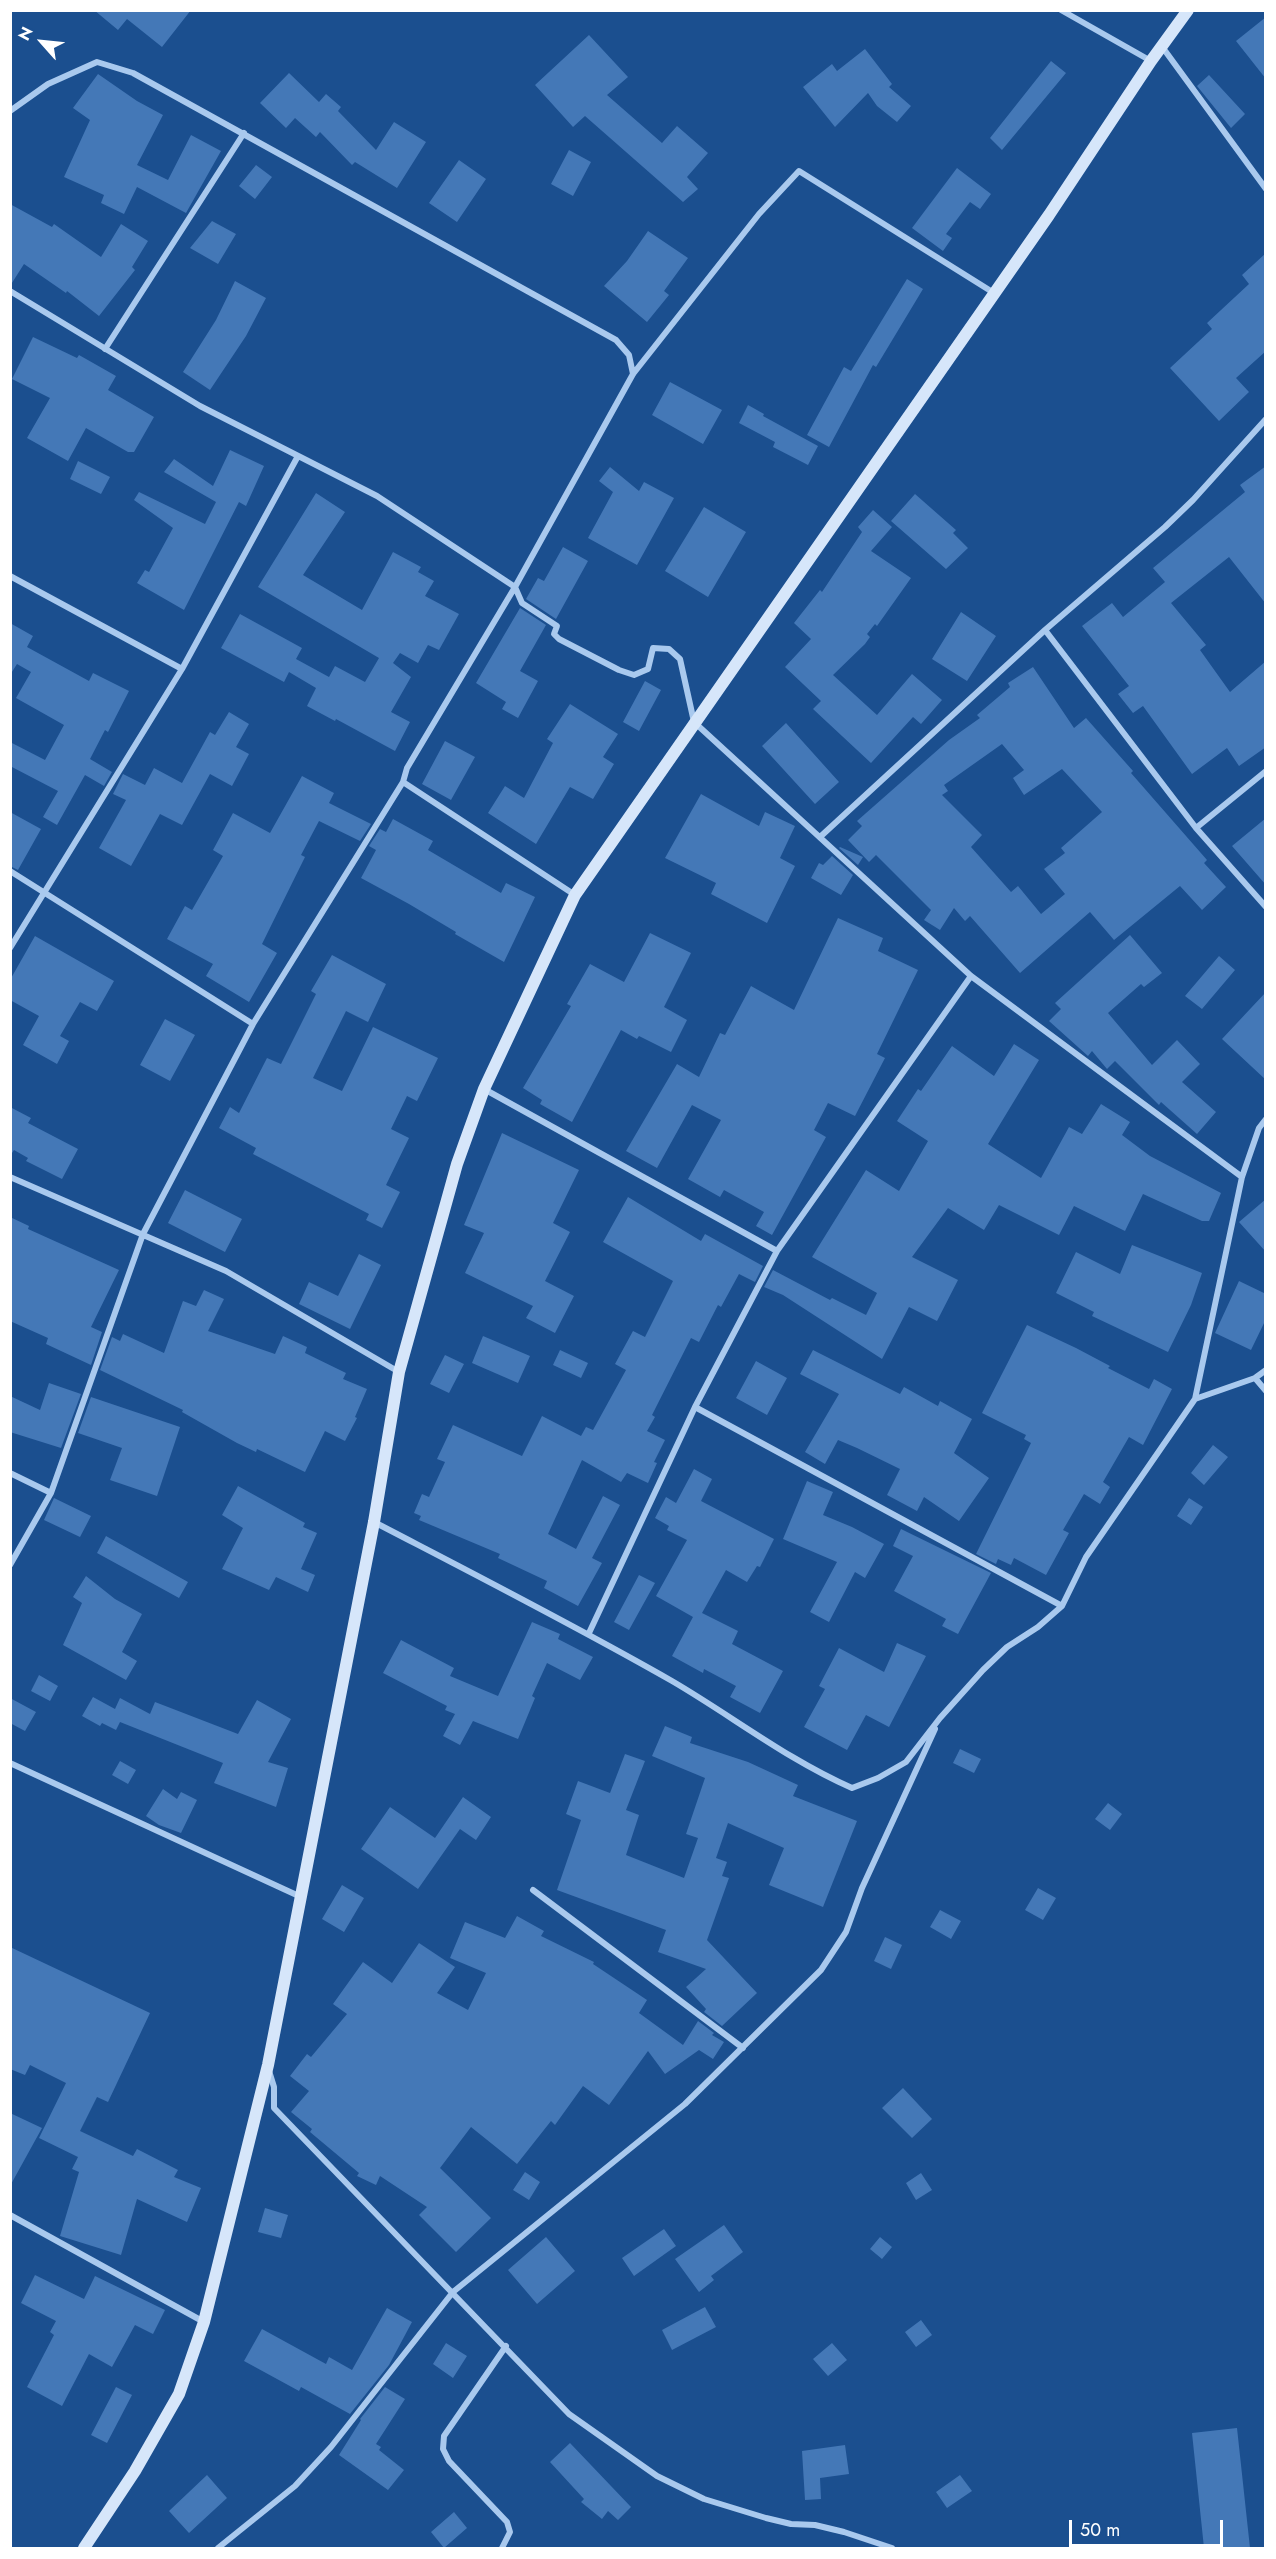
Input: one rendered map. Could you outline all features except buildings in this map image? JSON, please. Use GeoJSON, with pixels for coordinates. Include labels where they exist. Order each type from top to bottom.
{"type":"FeatureCollection","features":[{"type":"Feature","properties":{"kind":"main road"},"geometry":{"type":"LineString","coordinates":[[84,2548],[135,2471],[179,2394],[204,2322],[268,2066],[374,1522],[399,1372],[458,1164],[484,1089],[575,895],[1188,10]]}},
{"type":"Feature","properties":{"kind":"street"},"geometry":{"type":"LineString","coordinates":[[1061,10],[1151,61]]}},
{"type":"Feature","properties":{"kind":"street"},"geometry":{"type":"LineString","coordinates":[[1163,48],[1266,189]]}},
{"type":"Feature","properties":{"kind":"street"},"geometry":{"type":"LineString","coordinates":[[10,111],[48,84],[97,62],[133,73],[616,340],[629,355],[633,374]]}},
{"type":"Feature","properties":{"kind":"street"},"geometry":{"type":"LineString","coordinates":[[105,349],[244,133]]}},
{"type":"Feature","properties":{"kind":"street"},"geometry":{"type":"LineString","coordinates":[[10,1565],[51,1493],[143,1234],[253,1024],[403,782],[407,768],[514,587],[633,374],[759,214],[800,171],[994,293]]}},
{"type":"Feature","properties":{"kind":"street"},"geometry":{"type":"LineString","coordinates":[[10,291],[200,406],[377,496],[514,587],[522,603],[557,626],[554,634],[559,639],[619,670],[634,675],[648,669],[653,648],[669,649],[680,659],[694,722],[971,976],[1242,1177]]}},
{"type":"Feature","properties":{"kind":"street"},"geometry":{"type":"LineString","coordinates":[[820,837],[1045,630],[1179,514],[1266,419]]}},
{"type":"Feature","properties":{"kind":"street"},"geometry":{"type":"LineString","coordinates":[[10,948],[182,669],[298,456]]}},
{"type":"Feature","properties":{"kind":"street"},"geometry":{"type":"LineString","coordinates":[[10,576],[182,669]]}},
{"type":"Feature","properties":{"kind":"street"},"geometry":{"type":"LineString","coordinates":[[1045,630],[1196,828],[1266,907]]}},
{"type":"Feature","properties":{"kind":"street"},"geometry":{"type":"LineString","coordinates":[[1196,828],[1266,771]]}},
{"type":"Feature","properties":{"kind":"street"},"geometry":{"type":"LineString","coordinates":[[403,782],[575,895]]}},
{"type":"Feature","properties":{"kind":"street"},"geometry":{"type":"LineString","coordinates":[[10,872],[46,892],[253,1024]]}},
{"type":"Feature","properties":{"kind":"street"},"geometry":{"type":"LineString","coordinates":[[589,1633],[695,1407],[777,1251],[971,976]]}},
{"type":"Feature","properties":{"kind":"street"},"geometry":{"type":"LineString","coordinates":[[484,1089],[777,1251]]}},
{"type":"Feature","properties":{"kind":"street"},"geometry":{"type":"LineString","coordinates":[[374,1522],[589,1633],[713,1705],[819,1774],[852,1788],[878,1778],[906,1762],[940,1718],[1007,1647],[1038,1627],[1062,1606],[1086,1557],[1195,1399],[1242,1177],[1259,1128],[1266,1119]]}},
{"type":"Feature","properties":{"kind":"street"},"geometry":{"type":"LineString","coordinates":[[10,1177],[226,1271],[399,1372]]}},
{"type":"Feature","properties":{"kind":"street"},"geometry":{"type":"LineString","coordinates":[[1195,1399],[1255,1378],[1266,1370]]}},
{"type":"Feature","properties":{"kind":"street"},"geometry":{"type":"LineString","coordinates":[[1255,1378],[1266,1391]]}},
{"type":"Feature","properties":{"kind":"street"},"geometry":{"type":"LineString","coordinates":[[695,1407],[1062,1606]]}},
{"type":"Feature","properties":{"kind":"street"},"geometry":{"type":"LineString","coordinates":[[10,1473],[51,1493]]}},
{"type":"Feature","properties":{"kind":"street"},"geometry":{"type":"LineString","coordinates":[[218,2548],[295,2486],[331,2447],[453,2292],[684,2104],[821,1970],[846,1932],[862,1888],[940,1718]]}},
{"type":"Feature","properties":{"kind":"street"},"geometry":{"type":"LineString","coordinates":[[10,1763],[301,1897]]}},
{"type":"Feature","properties":{"kind":"street"},"geometry":{"type":"LineString","coordinates":[[533,1890],[743,2048]]}},
{"type":"Feature","properties":{"kind":"street"},"geometry":{"type":"LineString","coordinates":[[268,2066],[274,2086],[274,2108],[506,2346],[543,2389],[569,2414],[657,2476],[704,2499],[766,2518],[844,2532],[892,2548]]}},
{"type":"Feature","properties":{"kind":"street"},"geometry":{"type":"LineString","coordinates":[[10,2216],[204,2322]]}},
{"type":"Feature","properties":{"kind":"street"},"geometry":{"type":"LineString","coordinates":[[502,2548],[510,2532],[507,2522],[449,2461],[443,2449],[444,2436],[506,2346]]}}]}
